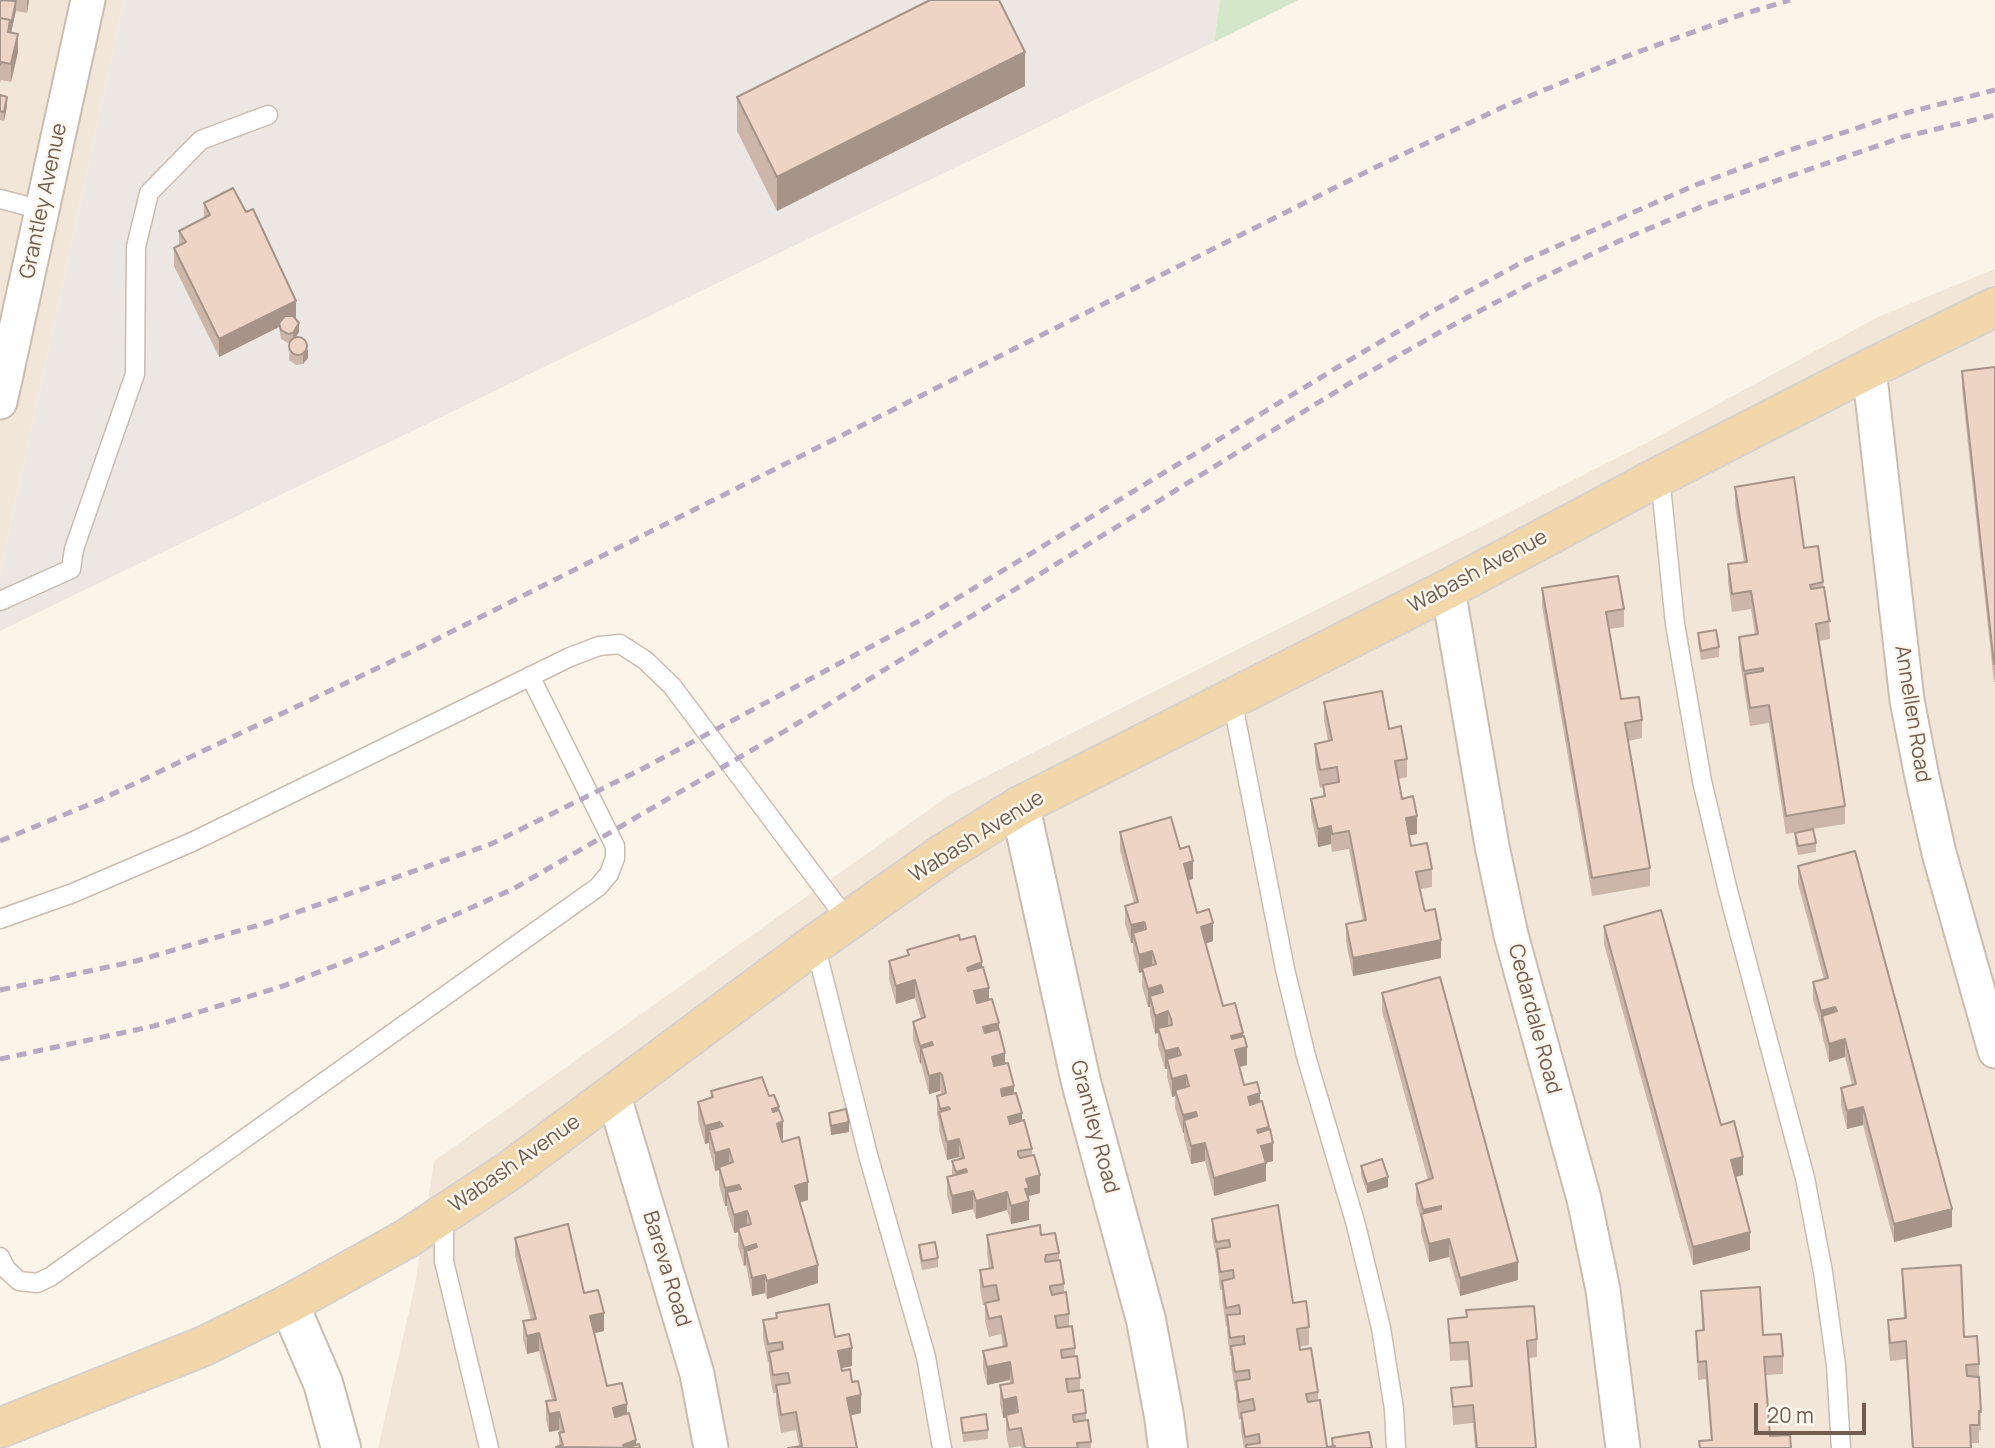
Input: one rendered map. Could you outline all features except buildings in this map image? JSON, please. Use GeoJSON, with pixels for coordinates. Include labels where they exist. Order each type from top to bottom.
{"type":"FeatureCollection","features":[{"type":"Feature","properties":{"kind":"main road","name":"Wabash Avenue"},"geometry":{"type":"LineString","coordinates":[[0,1428],[204,1346],[289,1304],[406,1239],[509,1171],[815,944],[944,853],[1020,806],[1448,589],[1869,369],[1995,307]]}},
{"type":"Feature","properties":{"kind":"street","name":"Grantley Avenue"},"geometry":{"type":"LineString","coordinates":[[0,402],[88,0]]}},
{"type":"Feature","properties":{"kind":"street","name":"Annellen Road"},"geometry":{"type":"LineString","coordinates":[[1869,369],[1907,700],[1939,853],[1995,1051]]}},
{"type":"Feature","properties":{"kind":"street","name":"Cedardale Road"},"geometry":{"type":"LineString","coordinates":[[1448,589],[1492,846],[1511,935],[1584,1199],[1603,1290],[1623,1448]]}},
{"type":"Feature","properties":{"kind":"street","name":"Grantley Road"},"geometry":{"type":"LineString","coordinates":[[1020,806],[1081,1082],[1146,1320],[1168,1448]]}},
{"type":"Feature","properties":{"kind":"street","name":"Bareva Road"},"geometry":{"type":"LineString","coordinates":[[613,1093],[697,1374],[711,1448]]}},
{"type":"Feature","properties":{"kind":"street"},"geometry":{"type":"LineString","coordinates":[[289,1304],[323,1383],[341,1448]]}},
{"type":"Feature","properties":{"kind":"lane"},"geometry":{"type":"LineString","coordinates":[[0,601],[71,569],[74,549],[135,374],[136,247],[149,193],[201,140],[268,115]]}},
{"type":"Feature","properties":{"kind":"lane"},"geometry":{"type":"LineString","coordinates":[[0,199],[42,210]]}},
{"type":"Feature","properties":{"kind":"lane"},"geometry":{"type":"LineString","coordinates":[[1660,476],[1675,624],[1702,781],[1728,891],[1805,1178],[1818,1245],[1836,1365],[1841,1448]]}},
{"type":"Feature","properties":{"kind":"lane"},"geometry":{"type":"LineString","coordinates":[[0,919],[73,893],[192,842],[530,676],[598,646],[620,645],[645,660],[672,686],[848,921]]}},
{"type":"Feature","properties":{"kind":"lane"},"geometry":{"type":"LineString","coordinates":[[0,1257],[6,1269],[19,1281],[37,1283],[50,1277],[598,887],[609,874],[615,858],[615,846],[530,676]]}},
{"type":"Feature","properties":{"kind":"lane"},"geometry":{"type":"LineString","coordinates":[[1232,699],[1285,969],[1303,1044],[1356,1225],[1381,1328],[1394,1409],[1396,1448]]}},
{"type":"Feature","properties":{"kind":"lane"},"geometry":{"type":"LineString","coordinates":[[815,944],[868,1155],[926,1357],[942,1448]]}},
{"type":"Feature","properties":{"kind":"lane"},"geometry":{"type":"LineString","coordinates":[[444,1214],[444,1261],[489,1448]]}},
{"type":"Feature","properties":{"kind":"shaded area"},"geometry":{"type":"Polygon","coordinates":[[[0,0],[124,0],[0,574],[0,0]]]}},
{"type":"Feature","properties":{"kind":"shaded area"},"geometry":{"type":"Polygon","coordinates":[[[124,0],[1220,0],[1214,42],[0,631],[0,574],[124,0]]]}},
{"type":"Feature","properties":{"kind":"shaded area"},"geometry":{"type":"Polygon","coordinates":[[[1995,269],[1995,1448],[378,1448],[415,1285],[434,1161],[951,794],[1641,446],[1878,317],[1995,269]]]}},
{"type":"Feature","properties":{"kind":"green space"},"geometry":{"type":"Polygon","coordinates":[[[1220,0],[1298,0],[1214,42],[1220,0]]]}},
{"type":"Feature","properties":{"kind":"railway"},"geometry":{"type":"LineString","coordinates":[[0,841],[100,800],[407,654],[1376,167],[1503,107],[1627,56],[1790,0]]}},
{"type":"Feature","properties":{"kind":"railway"},"geometry":{"type":"LineString","coordinates":[[0,990],[136,961],[269,922],[491,844],[640,770],[928,616],[1338,367],[1526,260],[1693,186],[1787,151],[1894,116],[1995,90]]}},
{"type":"Feature","properties":{"kind":"railway"},"geometry":{"type":"LineString","coordinates":[[0,1059],[154,1026],[283,986],[383,947],[513,889],[790,728],[1350,383],[1538,280],[1619,241],[1703,206],[1903,137],[1995,115]]}}]}
